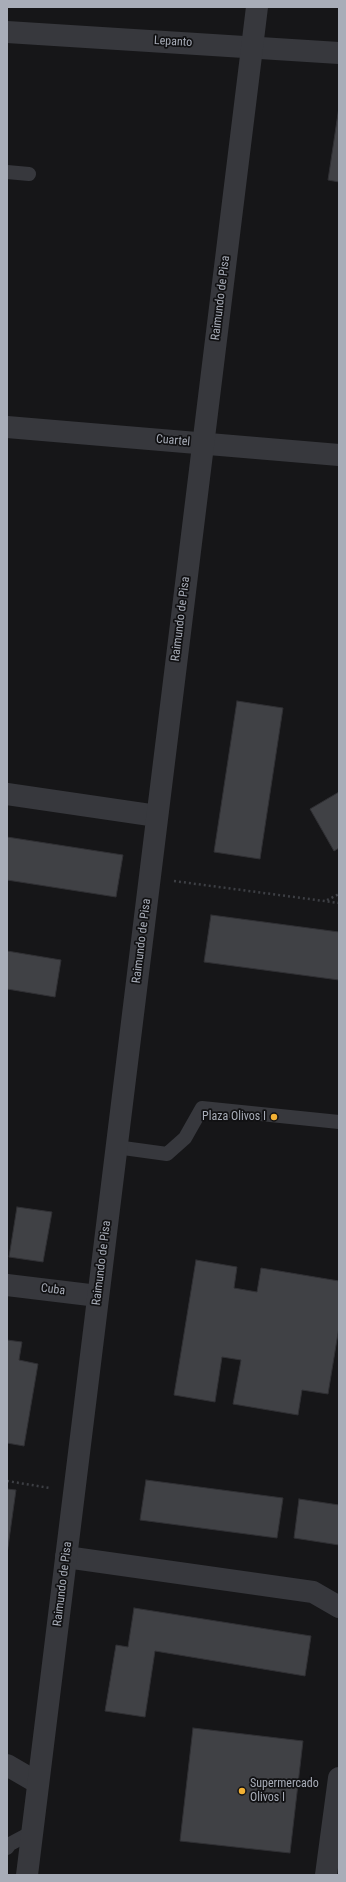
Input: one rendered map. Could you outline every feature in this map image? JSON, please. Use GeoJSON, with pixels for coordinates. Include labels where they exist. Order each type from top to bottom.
{"type":"FeatureCollection","features":[{"type":"Feature","properties":{"kind":"street","name":"Raimundo de Pisa"},"geometry":{"type":"LineString","coordinates":[[27,1875],[257,7]]}},
{"type":"Feature","properties":{"kind":"street","name":"Lepanto"},"geometry":{"type":"LineString","coordinates":[[7,32],[252,46],[339,53]]}},
{"type":"Feature","properties":{"kind":"street","name":"Cuartel"},"geometry":{"type":"LineString","coordinates":[[7,427],[339,455]]}},
{"type":"Feature","properties":{"kind":"street"},"geometry":{"type":"LineString","coordinates":[[7,794],[157,816]]}},
{"type":"Feature","properties":{"kind":"street","name":"Cuba"},"geometry":{"type":"LineString","coordinates":[[7,1285],[98,1296]]}},
{"type":"Feature","properties":{"kind":"street"},"geometry":{"type":"LineString","coordinates":[[66,1557],[313,1592],[339,1606]]}},
{"type":"Feature","properties":{"kind":"street"},"geometry":{"type":"LineString","coordinates":[[7,1765],[38,1782]]}},
{"type":"Feature","properties":{"kind":"street"},"geometry":{"type":"LineString","coordinates":[[326,1875],[339,1778]]}},
{"type":"Feature","properties":{"kind":"lane"},"geometry":{"type":"LineString","coordinates":[[7,172],[29,174]]}},
{"type":"Feature","properties":{"kind":"lane"},"geometry":{"type":"LineString","coordinates":[[116,1148],[167,1154],[185,1138],[202,1108],[339,1122]]}},
{"type":"Feature","properties":{"kind":"lane"},"geometry":{"type":"LineString","coordinates":[[7,1848],[10,1844],[25,1836],[31,1840]]}},
{"type":"Feature","properties":{"kind":"path"},"geometry":{"type":"LineString","coordinates":[[150,877],[339,903]]}},
{"type":"Feature","properties":{"kind":"path"},"geometry":{"type":"LineString","coordinates":[[326,901],[339,894]]}},
{"type":"Feature","properties":{"kind":"path"},"geometry":{"type":"LineString","coordinates":[[7,1481],[74,1492]]}},
{"type":"Feature","properties":{"kind":"building"},"geometry":{"type":"Polygon","coordinates":[[[339,107],[339,182],[328,180],[339,107]]]}},
{"type":"Feature","properties":{"kind":"building"},"geometry":{"type":"Polygon","coordinates":[[[237,701],[283,708],[260,859],[214,852],[237,701]]]}},
{"type":"Feature","properties":{"kind":"building"},"geometry":{"type":"Polygon","coordinates":[[[339,792],[339,848],[334,851],[310,809],[339,792]]]}},
{"type":"Feature","properties":{"kind":"building"},"geometry":{"type":"Polygon","coordinates":[[[7,837],[123,855],[116,897],[7,880],[7,837]]]}},
{"type":"Feature","properties":{"kind":"building"},"geometry":{"type":"Polygon","coordinates":[[[211,915],[339,932],[339,980],[204,962],[211,915]]]}},
{"type":"Feature","properties":{"kind":"building"},"geometry":{"type":"Polygon","coordinates":[[[7,951],[61,960],[55,997],[7,989],[7,951]]]}},
{"type":"Feature","properties":{"kind":"building"},"geometry":{"type":"Polygon","coordinates":[[[17,1207],[52,1212],[43,1262],[9,1257],[17,1207]]]}},
{"type":"Feature","properties":{"kind":"building"},"geometry":{"type":"Polygon","coordinates":[[[196,1260],[237,1267],[234,1288],[257,1292],[261,1268],[339,1281],[339,1327],[328,1394],[302,1390],[298,1415],[233,1404],[241,1360],[222,1357],[215,1402],[174,1395],[196,1260]]]}},
{"type":"Feature","properties":{"kind":"building"},"geometry":{"type":"Polygon","coordinates":[[[7,1340],[22,1342],[19,1360],[38,1364],[24,1446],[7,1443],[7,1340]]]}},
{"type":"Feature","properties":{"kind":"building"},"geometry":{"type":"Polygon","coordinates":[[[146,1480],[283,1498],[277,1538],[140,1520],[146,1480]]]}},
{"type":"Feature","properties":{"kind":"building"},"geometry":{"type":"Polygon","coordinates":[[[7,1489],[16,1490],[7,1554],[7,1489]]]}},
{"type":"Feature","properties":{"kind":"building"},"geometry":{"type":"Polygon","coordinates":[[[299,1499],[339,1505],[339,1545],[294,1538],[299,1499]]]}},
{"type":"Feature","properties":{"kind":"building"},"geometry":{"type":"Polygon","coordinates":[[[134,1608],[311,1636],[305,1676],[155,1651],[145,1717],[105,1711],[116,1645],[128,1647],[134,1608]]]}},
{"type":"Feature","properties":{"kind":"building","name":"Supermercado Olivos I"},"geometry":{"type":"Polygon","coordinates":[[[193,1728],[303,1741],[290,1853],[180,1841],[193,1728]]]}},
{"type":"Feature","properties":{"kind":"place","name":"Plaza Olivos I"},"geometry":{"type":"Point","coordinates":[274,1117]}},
{"type":"Feature","properties":{"kind":"place","name":"Supermercado Olivos I"},"geometry":{"type":"Point","coordinates":[242,1791]}}]}
